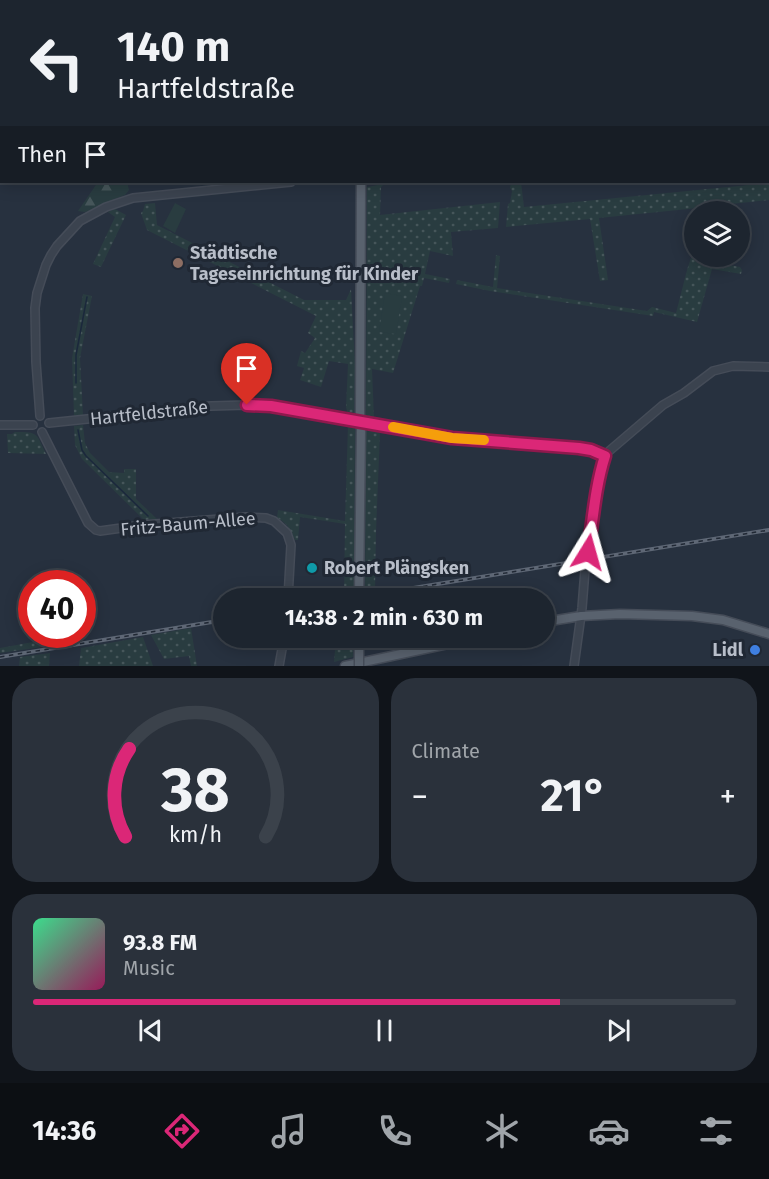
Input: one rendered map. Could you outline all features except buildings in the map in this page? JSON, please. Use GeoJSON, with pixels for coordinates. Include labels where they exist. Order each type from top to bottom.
{"type":"FeatureCollection","features":[{"type":"Feature","properties":{"kind":"main road"},"geometry":{"type":"LineString","coordinates":[[359,588],[361,183]]}},
{"type":"Feature","properties":{"kind":"main road"},"geometry":{"type":"LineString","coordinates":[[555,620],[620,614],[692,616],[723,620],[769,634]]}},
{"type":"Feature","properties":{"kind":"main road"},"geometry":{"type":"LineString","coordinates":[[359,648],[359,666]]}},
{"type":"Feature","properties":{"kind":"main road"},"geometry":{"type":"LineString","coordinates":[[345,666],[429,648]]}},
{"type":"Feature","properties":{"kind":"street"},"geometry":{"type":"LineString","coordinates":[[40,416],[34,308],[37,293],[51,255],[81,221],[106,207],[134,198],[281,183]]}},
{"type":"Feature","properties":{"kind":"street"},"geometry":{"type":"LineString","coordinates":[[574,666],[593,515],[605,456],[663,405],[684,393],[713,371],[733,366],[769,367]]}},
{"type":"Feature","properties":{"kind":"street","name":"Hartfeldstraße"},"geometry":{"type":"LineString","coordinates":[[49,423],[212,406],[271,406],[452,438],[579,448],[605,456]]}},
{"type":"Feature","properties":{"kind":"street"},"geometry":{"type":"LineString","coordinates":[[40,416],[45,417],[49,423],[46,430],[42,432],[36,430],[33,425],[34,419],[40,416]]}},
{"type":"Feature","properties":{"kind":"street"},"geometry":{"type":"LineString","coordinates":[[0,425],[33,425]]}},
{"type":"Feature","properties":{"kind":"street","name":"Fritz-Baum-Allee"},"geometry":{"type":"LineString","coordinates":[[42,432],[91,526],[96,530],[106,531],[143,525],[246,517],[266,518],[277,522],[284,529],[291,545],[289,588]]}},
{"type":"Feature","properties":{"kind":"street"},"geometry":{"type":"LineString","coordinates":[[279,666],[282,648]]}},
{"type":"Feature","properties":{"kind":"street"},"geometry":{"type":"LineString","coordinates":[[284,648],[284,666]]}},
{"type":"Feature","properties":{"kind":"green space"},"geometry":{"type":"Polygon","coordinates":[[[97,183],[127,183],[129,190],[125,195],[89,211],[78,211],[97,183]]]}},
{"type":"Feature","properties":{"kind":"green space"},"geometry":{"type":"Polygon","coordinates":[[[387,183],[381,187],[380,215],[500,202],[498,228],[451,232],[453,256],[430,251],[425,274],[450,279],[449,283],[424,278],[393,373],[372,369],[374,419],[366,418],[367,187],[387,183]]]}},
{"type":"Feature","properties":{"kind":"green space"},"geometry":{"type":"Polygon","coordinates":[[[511,183],[521,183],[524,207],[769,183],[769,200],[684,201],[684,209],[599,218],[608,280],[600,281],[590,219],[506,227],[508,204],[512,191],[511,183]]]}},
{"type":"Feature","properties":{"kind":"green space"},"geometry":{"type":"Polygon","coordinates":[[[155,203],[157,225],[304,300],[346,300],[351,289],[355,365],[354,414],[348,415],[346,407],[348,364],[329,361],[321,387],[300,380],[304,368],[297,366],[301,351],[305,353],[315,338],[308,333],[316,316],[147,230],[141,213],[145,204],[155,203]]]}},
{"type":"Feature","properties":{"kind":"green space"},"geometry":{"type":"Polygon","coordinates":[[[175,203],[186,209],[175,233],[163,226],[175,203]]]}},
{"type":"Feature","properties":{"kind":"green space"},"geometry":{"type":"Polygon","coordinates":[[[115,209],[126,215],[101,267],[93,264],[115,217],[108,212],[115,209]]]}},
{"type":"Feature","properties":{"kind":"green space"},"geometry":{"type":"Polygon","coordinates":[[[496,255],[500,256],[497,288],[647,311],[652,307],[676,313],[688,267],[740,267],[742,270],[741,274],[712,269],[697,322],[654,312],[653,316],[456,284],[457,280],[493,287],[496,255]]]}},
{"type":"Feature","properties":{"kind":"green space"},"geometry":{"type":"Polygon","coordinates":[[[385,293],[402,296],[396,334],[379,332],[385,293]]]}},
{"type":"Feature","properties":{"kind":"green space"},"geometry":{"type":"Polygon","coordinates":[[[83,294],[92,296],[80,358],[83,415],[74,416],[72,358],[83,294]]]}},
{"type":"Feature","properties":{"kind":"green space"},"geometry":{"type":"Polygon","coordinates":[[[83,425],[85,443],[90,453],[109,472],[124,473],[124,469],[136,469],[136,499],[157,519],[144,520],[82,459],[75,445],[74,426],[83,425]]]}},
{"type":"Feature","properties":{"kind":"green space"},"geometry":{"type":"Polygon","coordinates":[[[348,425],[355,426],[354,588],[344,588],[345,524],[300,517],[298,540],[295,540],[287,525],[277,517],[278,510],[345,521],[348,425]]]}},
{"type":"Feature","properties":{"kind":"green space"},"geometry":{"type":"Polygon","coordinates":[[[366,428],[379,430],[380,433],[375,588],[365,588],[366,428]]]}},
{"type":"Feature","properties":{"kind":"green space"},"geometry":{"type":"Polygon","coordinates":[[[29,432],[36,435],[46,454],[8,453],[7,434],[29,432]]]}},
{"type":"Feature","properties":{"kind":"green space"},"geometry":{"type":"Polygon","coordinates":[[[191,628],[197,666],[191,666],[189,656],[164,659],[151,635],[191,628]]]}},
{"type":"Feature","properties":{"kind":"green space"},"geometry":{"type":"Polygon","coordinates":[[[143,637],[153,666],[79,666],[81,648],[96,648],[96,645],[143,637]]]}},
{"type":"Feature","properties":{"kind":"green space"},"geometry":{"type":"Polygon","coordinates":[[[18,645],[18,648],[35,648],[0,653],[0,648],[18,645]]]}},
{"type":"Feature","properties":{"kind":"green space"},"geometry":{"type":"Polygon","coordinates":[[[335,648],[353,648],[353,657],[334,662],[335,648]]]}},
{"type":"Feature","properties":{"kind":"green space"},"geometry":{"type":"Polygon","coordinates":[[[50,653],[49,666],[19,666],[20,657],[50,653]]]}},
{"type":"Feature","properties":{"kind":"waterway"},"geometry":{"type":"LineString","coordinates":[[76,383],[76,355],[87,297]]}},
{"type":"Feature","properties":{"kind":"waterway"},"geometry":{"type":"LineString","coordinates":[[78,430],[82,450],[86,456],[148,516]]}},
{"type":"Feature","properties":{"kind":"railway"},"geometry":{"type":"LineString","coordinates":[[413,588],[769,530]]}},
{"type":"Feature","properties":{"kind":"railway"},"geometry":{"type":"LineString","coordinates":[[0,657],[213,622]]}},
{"type":"Feature","properties":{"kind":"slow traffic"},"geometry":{"type":"LineString","coordinates":[[393,427],[452,438],[484,440]]}},
{"type":"Feature","properties":{"kind":"place","name":"Städtische Tageseinrichtung für Kinder"},"geometry":{"type":"Point","coordinates":[178,263]}},
{"type":"Feature","properties":{"kind":"place","name":"Robert Plängsken"},"geometry":{"type":"Point","coordinates":[312,568]}},
{"type":"Feature","properties":{"kind":"place","name":"Lidl"},"geometry":{"type":"Point","coordinates":[755,650]}},
{"type":"Feature","properties":{"kind":"route"},"geometry":{"type":"LineString","coordinates":[[247,405],[271,406],[452,438],[579,448],[600,453],[605,456],[595,501],[588,552]]}}]}
